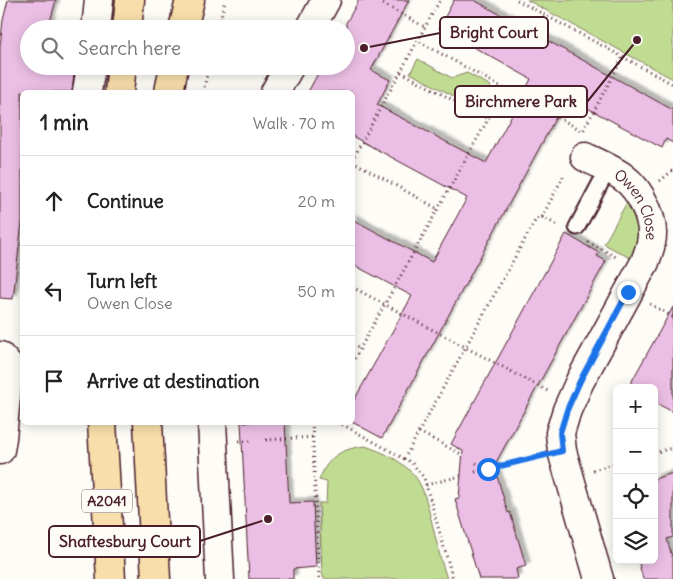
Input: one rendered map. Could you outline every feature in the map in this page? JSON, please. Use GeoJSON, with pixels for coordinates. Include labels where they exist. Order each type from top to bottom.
{"type":"FeatureCollection","features":[{"type":"Feature","properties":{"kind":"main road"},"geometry":{"type":"LineString","coordinates":[[127,20],[130,0]]}},
{"type":"Feature","properties":{"kind":"main road"},"geometry":{"type":"LineString","coordinates":[[185,20],[190,0]]}},
{"type":"Feature","properties":{"kind":"main road"},"geometry":{"type":"LineString","coordinates":[[119,90],[121,75]]}},
{"type":"Feature","properties":{"kind":"main road","name":"A2041"},"geometry":{"type":"LineString","coordinates":[[102,425],[111,579]]}},
{"type":"Feature","properties":{"kind":"main road","name":"A2041"},"geometry":{"type":"LineString","coordinates":[[148,425],[156,579]]}},
{"type":"Feature","properties":{"kind":"street"},"geometry":{"type":"LineString","coordinates":[[97,20],[99,0]]}},
{"type":"Feature","properties":{"kind":"street"},"geometry":{"type":"LineString","coordinates":[[315,20],[326,0]]}},
{"type":"Feature","properties":{"kind":"street"},"geometry":{"type":"LineString","coordinates":[[87,90],[90,75]]}},
{"type":"Feature","properties":{"kind":"street"},"geometry":{"type":"LineString","coordinates":[[277,90],[285,75]]}},
{"type":"Feature","properties":{"kind":"street","name":"Owen Close"},"geometry":{"type":"LineString","coordinates":[[585,152],[625,178],[639,193],[648,212],[652,229],[652,243],[645,262],[580,381],[560,433],[562,451],[599,579]]}},
{"type":"Feature","properties":{"kind":"street"},"geometry":{"type":"LineString","coordinates":[[0,450],[11,362]]}},
{"type":"Feature","properties":{"kind":"street"},"geometry":{"type":"LineString","coordinates":[[212,425],[220,579]]}},
{"type":"Feature","properties":{"kind":"lane"},"geometry":{"type":"LineString","coordinates":[[577,227],[585,152]]}},
{"type":"Feature","properties":{"kind":"path"},"geometry":{"type":"LineString","coordinates":[[220,20],[225,0]]}},
{"type":"Feature","properties":{"kind":"path"},"geometry":{"type":"LineString","coordinates":[[355,155],[440,0]]}},
{"type":"Feature","properties":{"kind":"path"},"geometry":{"type":"LineString","coordinates":[[517,0],[673,84]]}},
{"type":"Feature","properties":{"kind":"path"},"geometry":{"type":"LineString","coordinates":[[383,4],[425,27]]}},
{"type":"Feature","properties":{"kind":"path"},"geometry":{"type":"LineString","coordinates":[[418,40],[505,88],[585,152]]}},
{"type":"Feature","properties":{"kind":"path"},"geometry":{"type":"LineString","coordinates":[[404,459],[536,219],[542,217],[585,152],[623,57]]}},
{"type":"Feature","properties":{"kind":"path"},"geometry":{"type":"LineString","coordinates":[[400,72],[488,119]]}},
{"type":"Feature","properties":{"kind":"path"},"geometry":{"type":"LineString","coordinates":[[203,90],[207,75]]}},
{"type":"Feature","properties":{"kind":"path"},"geometry":{"type":"LineString","coordinates":[[355,358],[505,88]]}},
{"type":"Feature","properties":{"kind":"path"},"geometry":{"type":"LineString","coordinates":[[355,163],[438,209]]}},
{"type":"Feature","properties":{"kind":"path"},"geometry":{"type":"LineString","coordinates":[[355,289],[570,403]]}},
{"type":"Feature","properties":{"kind":"path"},"geometry":{"type":"LineString","coordinates":[[355,346],[360,349]]}},
{"type":"Feature","properties":{"kind":"path"},"geometry":{"type":"LineString","coordinates":[[312,425],[319,579]]}},
{"type":"Feature","properties":{"kind":"path"},"geometry":{"type":"LineString","coordinates":[[343,425],[412,463],[424,478],[453,579]]}},
{"type":"Feature","properties":{"kind":"path"},"geometry":{"type":"LineString","coordinates":[[419,432],[463,456]]}},
{"type":"Feature","properties":{"kind":"path"},"geometry":{"type":"LineString","coordinates":[[266,440],[312,437]]}},
{"type":"Feature","properties":{"kind":"path"},"geometry":{"type":"LineString","coordinates":[[658,452],[673,449]]}},
{"type":"Feature","properties":{"kind":"path"},"geometry":{"type":"LineString","coordinates":[[475,472],[562,451]]}},
{"type":"Feature","properties":{"kind":"path"},"geometry":{"type":"LineString","coordinates":[[476,463],[488,469]]}},
{"type":"Feature","properties":{"kind":"path"},"geometry":{"type":"LineString","coordinates":[[426,485],[461,476]]}},
{"type":"Feature","properties":{"kind":"green space"},"geometry":{"type":"Polygon","coordinates":[[[527,0],[673,0],[673,79],[527,0]]]}},
{"type":"Feature","properties":{"kind":"green space"},"geometry":{"type":"Polygon","coordinates":[[[418,59],[452,78],[467,73],[491,86],[478,109],[410,73],[418,59]]]}},
{"type":"Feature","properties":{"kind":"green space"},"geometry":{"type":"Polygon","coordinates":[[[627,202],[638,230],[634,250],[630,258],[604,244],[627,202]]]}},
{"type":"Feature","properties":{"kind":"green space"},"geometry":{"type":"Polygon","coordinates":[[[365,446],[398,461],[414,475],[423,490],[447,579],[324,579],[322,573],[319,503],[326,503],[327,482],[319,480],[330,461],[338,454],[365,446]]]}},
{"type":"Feature","properties":{"kind":"building"},"geometry":{"type":"Polygon","coordinates":[[[8,0],[56,0],[50,20],[20,20],[20,75],[74,75],[72,90],[20,90],[20,239],[13,299],[0,298],[0,46],[8,0]]]}},
{"type":"Feature","properties":{"kind":"building"},"geometry":{"type":"Polygon","coordinates":[[[359,0],[409,0],[371,70],[390,80],[377,105],[486,163],[531,79],[439,28],[454,0],[474,0],[673,110],[673,143],[666,139],[662,148],[567,97],[382,438],[355,424],[355,399],[412,296],[355,266],[355,221],[432,262],[467,198],[355,138],[355,90],[309,90],[317,75],[355,75],[355,20],[348,20],[359,0]]]}},
{"type":"Feature","properties":{"kind":"building"},"geometry":{"type":"Polygon","coordinates":[[[566,234],[599,253],[597,256],[606,261],[494,466],[526,566],[516,569],[518,579],[479,579],[455,499],[459,498],[463,451],[451,444],[566,234]]]}},
{"type":"Feature","properties":{"kind":"building"},"geometry":{"type":"Polygon","coordinates":[[[673,307],[673,412],[658,404],[658,384],[630,384],[673,307]]]}},
{"type":"Feature","properties":{"kind":"building"},"geometry":{"type":"Polygon","coordinates":[[[241,425],[285,425],[289,503],[313,502],[316,567],[293,569],[293,579],[249,579],[241,425]]]}},
{"type":"Feature","properties":{"kind":"building"},"geometry":{"type":"Polygon","coordinates":[[[673,473],[673,537],[667,539],[673,560],[673,579],[643,579],[639,564],[658,564],[658,478],[673,473]]]}},
{"type":"Feature","properties":{"kind":"place","name":"Birchmere Park"},"geometry":{"type":"Point","coordinates":[637,40]}},
{"type":"Feature","properties":{"kind":"place","name":"Bright Court"},"geometry":{"type":"Point","coordinates":[364,48]}},
{"type":"Feature","properties":{"kind":"place","name":"Shaftesbury Court"},"geometry":{"type":"Point","coordinates":[268,519]}},
{"type":"Feature","properties":{"kind":"route"},"geometry":{"type":"LineString","coordinates":[[488,469],[562,451],[560,433],[567,410],[580,381],[628,292]]}}]}
